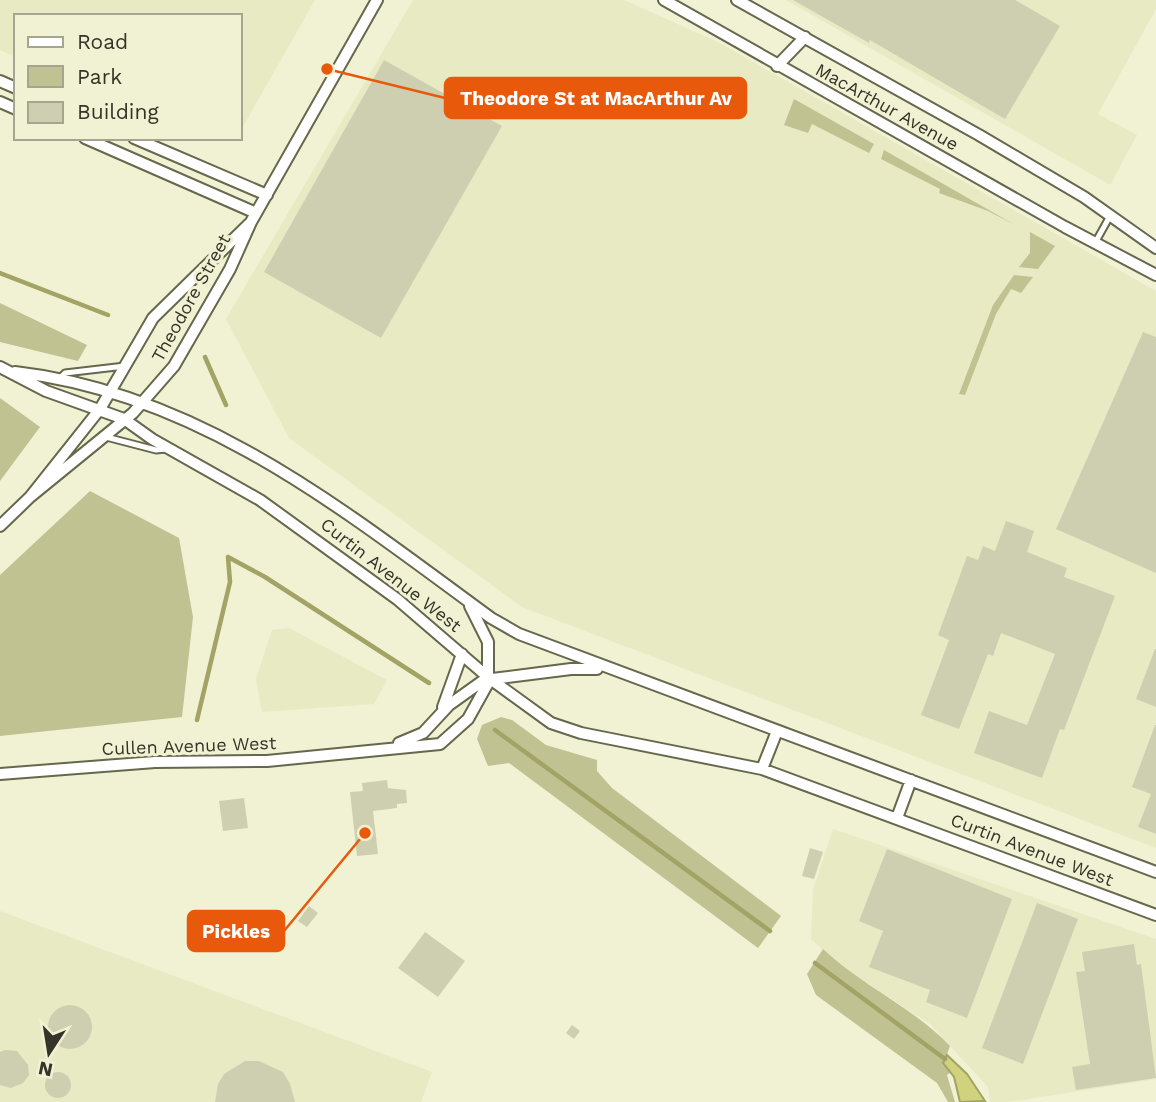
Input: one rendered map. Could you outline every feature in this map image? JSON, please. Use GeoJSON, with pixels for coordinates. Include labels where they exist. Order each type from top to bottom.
{"type":"FeatureCollection","features":[{"type":"Feature","properties":{"kind":"street","name":"Theodore Street"},"geometry":{"type":"LineString","coordinates":[[0,526],[30,497],[126,420],[144,402],[181,355],[230,269],[253,218],[377,0]]}},
{"type":"Feature","properties":{"kind":"street","name":"MacArthur Avenue"},"geometry":{"type":"LineString","coordinates":[[664,0],[777,66],[1156,275]]}},
{"type":"Feature","properties":{"kind":"street","name":"MacArthur Avenue"},"geometry":{"type":"LineString","coordinates":[[737,0],[979,135],[1110,216],[1156,248]]}},
{"type":"Feature","properties":{"kind":"street"},"geometry":{"type":"LineString","coordinates":[[777,66],[805,37]]}},
{"type":"Feature","properties":{"kind":"street"},"geometry":{"type":"LineString","coordinates":[[89,140],[253,218]]}},
{"type":"Feature","properties":{"kind":"street"},"geometry":{"type":"LineString","coordinates":[[139,140],[267,195]]}},
{"type":"Feature","properties":{"kind":"street","name":"Theodore Street"},"geometry":{"type":"LineString","coordinates":[[30,497],[100,409],[153,318],[253,218]]}},
{"type":"Feature","properties":{"kind":"street","name":"Curtin Avenue West"},"geometry":{"type":"LineString","coordinates":[[4,369],[110,391],[144,402],[282,469],[512,631],[614,672],[1156,872]]}},
{"type":"Feature","properties":{"kind":"street","name":"Curtin Avenue West"},"geometry":{"type":"LineString","coordinates":[[4,369],[46,391],[126,420],[298,524],[397,599],[489,678],[558,726],[762,769],[1156,915]]}},
{"type":"Feature","properties":{"kind":"street","name":"Cullen Avenue West"},"geometry":{"type":"LineString","coordinates":[[0,774],[155,762],[279,761],[444,742],[475,709],[489,678],[486,637],[476,614],[463,598]]}},
{"type":"Feature","properties":{"kind":"street"},"geometry":{"type":"LineString","coordinates":[[434,721],[447,699],[462,654]]}},
{"type":"Feature","properties":{"kind":"street","name":"Cullen Avenue West"},"geometry":{"type":"LineString","coordinates":[[379,748],[418,736],[468,689],[489,678],[580,668],[614,672]]}},
{"type":"Feature","properties":{"kind":"street"},"geometry":{"type":"LineString","coordinates":[[762,769],[777,731]]}},
{"type":"Feature","properties":{"kind":"street"},"geometry":{"type":"LineString","coordinates":[[897,818],[911,780]]}},
{"type":"Feature","properties":{"kind":"lane"},"geometry":{"type":"LineString","coordinates":[[1095,243],[1110,216]]}},
{"type":"Feature","properties":{"kind":"lane"},"geometry":{"type":"LineString","coordinates":[[58,380],[65,373],[126,366]]}},
{"type":"Feature","properties":{"kind":"lane"},"geometry":{"type":"LineString","coordinates":[[106,437],[156,450],[169,448]]}},
{"type":"Feature","properties":{"kind":"shaded area"},"geometry":{"type":"Polygon","coordinates":[[[0,0],[315,0],[242,128],[242,14],[14,14],[14,56],[0,50],[0,0]]]}},
{"type":"Feature","properties":{"kind":"shaded area"},"geometry":{"type":"Polygon","coordinates":[[[413,0],[624,0],[720,43],[1156,291],[1156,848],[522,607],[289,438],[226,319],[413,0]]]}},
{"type":"Feature","properties":{"kind":"shaded area"},"geometry":{"type":"Polygon","coordinates":[[[786,0],[1156,0],[1156,9],[1098,114],[1137,135],[1110,185],[786,0]]]}},
{"type":"Feature","properties":{"kind":"shaded area"},"geometry":{"type":"Polygon","coordinates":[[[289,628],[387,680],[374,704],[262,712],[256,679],[272,630],[289,628]]]}},
{"type":"Feature","properties":{"kind":"shaded area"},"geometry":{"type":"Polygon","coordinates":[[[833,829],[1156,939],[1156,1079],[1009,1102],[990,1102],[988,1087],[930,1024],[841,966],[811,939],[813,890],[833,829]]]}},
{"type":"Feature","properties":{"kind":"shaded area"},"geometry":{"type":"Polygon","coordinates":[[[0,911],[432,1072],[421,1102],[0,1102],[0,911]]]}},
{"type":"Feature","properties":{"kind":"shaded area"},"geometry":{"type":"Polygon","coordinates":[[[947,1055],[967,1074],[985,1101],[960,1102],[954,1077],[943,1063],[947,1055]]]}},
{"type":"Feature","properties":{"kind":"green space"},"geometry":{"type":"Polygon","coordinates":[[[794,99],[874,144],[869,153],[812,124],[808,133],[784,125],[794,99]]]}},
{"type":"Feature","properties":{"kind":"green space"},"geometry":{"type":"Polygon","coordinates":[[[884,150],[1015,225],[988,211],[939,193],[940,189],[881,159],[884,150]]]}},
{"type":"Feature","properties":{"kind":"green space"},"geometry":{"type":"Polygon","coordinates":[[[1030,232],[1055,246],[1038,269],[1019,267],[1030,253],[1030,232]]]}},
{"type":"Feature","properties":{"kind":"green space"},"geometry":{"type":"Polygon","coordinates":[[[1014,275],[1033,277],[1021,293],[1011,289],[996,314],[965,395],[959,394],[993,305],[1014,275]]]}},
{"type":"Feature","properties":{"kind":"green space"},"geometry":{"type":"Polygon","coordinates":[[[0,303],[87,345],[78,361],[0,342],[0,303]]]}},
{"type":"Feature","properties":{"kind":"green space"},"geometry":{"type":"Polygon","coordinates":[[[0,398],[40,427],[0,481],[0,398]]]}},
{"type":"Feature","properties":{"kind":"green space"},"geometry":{"type":"Polygon","coordinates":[[[90,491],[179,538],[193,617],[182,717],[0,736],[0,575],[90,491]]]}},
{"type":"Feature","properties":{"kind":"green space"},"geometry":{"type":"Polygon","coordinates":[[[501,717],[512,720],[546,745],[597,760],[597,771],[612,788],[781,916],[758,948],[509,763],[488,766],[477,739],[482,725],[501,717]]]}},
{"type":"Feature","properties":{"kind":"green space"},"geometry":{"type":"Polygon","coordinates":[[[823,949],[936,1032],[950,1046],[944,1062],[951,1072],[947,1075],[955,1102],[948,1102],[937,1083],[816,995],[807,974],[823,949]]]}},
{"type":"Feature","properties":{"kind":"building"},"geometry":{"type":"Polygon","coordinates":[[[793,0],[1015,0],[1060,26],[1005,119],[870,40],[869,43],[793,0]]]}},
{"type":"Feature","properties":{"kind":"building"},"geometry":{"type":"Polygon","coordinates":[[[384,60],[502,126],[381,338],[264,272],[384,60]]]}},
{"type":"Feature","properties":{"kind":"building"},"geometry":{"type":"Polygon","coordinates":[[[1143,332],[1156,337],[1156,573],[1056,529],[1143,332]]]}},
{"type":"Feature","properties":{"kind":"building"},"geometry":{"type":"Polygon","coordinates":[[[1006,521],[1034,531],[1027,552],[1067,568],[1064,577],[1115,596],[1064,730],[1060,729],[1042,778],[974,753],[989,711],[1027,725],[1055,654],[1001,633],[993,656],[988,654],[959,729],[921,715],[949,640],[938,635],[967,556],[978,560],[983,546],[995,551],[1006,521]]]}},
{"type":"Feature","properties":{"kind":"building"},"geometry":{"type":"Polygon","coordinates":[[[1156,649],[1156,707],[1136,699],[1156,649]]]}},
{"type":"Feature","properties":{"kind":"building"},"geometry":{"type":"Polygon","coordinates":[[[1155,725],[1156,834],[1138,827],[1151,794],[1132,787],[1155,725]]]}},
{"type":"Feature","properties":{"kind":"building"},"geometry":{"type":"Polygon","coordinates":[[[387,780],[388,788],[406,790],[407,803],[397,804],[397,808],[373,811],[378,854],[357,856],[350,792],[363,791],[362,783],[387,780]]]}},
{"type":"Feature","properties":{"kind":"building"},"geometry":{"type":"Polygon","coordinates":[[[244,798],[248,828],[223,831],[219,801],[244,798]]]}},
{"type":"Feature","properties":{"kind":"building"},"geometry":{"type":"Polygon","coordinates":[[[810,848],[823,852],[814,879],[802,876],[810,848]]]}},
{"type":"Feature","properties":{"kind":"building"},"geometry":{"type":"Polygon","coordinates":[[[887,849],[1012,899],[967,1018],[926,1002],[930,990],[869,967],[883,931],[859,921],[887,849]]]}},
{"type":"Feature","properties":{"kind":"building"},"geometry":{"type":"Polygon","coordinates":[[[1037,903],[1078,919],[1023,1064],[982,1048],[1037,903]]]}},
{"type":"Feature","properties":{"kind":"building"},"geometry":{"type":"Polygon","coordinates":[[[309,906],[318,913],[307,927],[298,921],[309,906]]]}},
{"type":"Feature","properties":{"kind":"building"},"geometry":{"type":"Polygon","coordinates":[[[425,932],[465,961],[438,997],[398,968],[425,932]]]}},
{"type":"Feature","properties":{"kind":"building"},"geometry":{"type":"Polygon","coordinates":[[[1134,944],[1137,965],[1141,964],[1156,1078],[1076,1090],[1072,1067],[1090,1064],[1076,972],[1085,971],[1082,952],[1134,944]]]}},
{"type":"Feature","properties":{"kind":"building"},"geometry":{"type":"Polygon","coordinates":[[[70,1005],[79,1006],[86,1011],[91,1018],[91,1036],[86,1043],[79,1048],[70,1049],[61,1048],[54,1043],[49,1036],[48,1027],[49,1018],[54,1011],[61,1006],[70,1005]]]}},
{"type":"Feature","properties":{"kind":"building"},"geometry":{"type":"Polygon","coordinates":[[[572,1025],[580,1031],[574,1039],[566,1033],[572,1025]]]}},
{"type":"Feature","properties":{"kind":"building"},"geometry":{"type":"Polygon","coordinates":[[[17,1051],[28,1065],[29,1075],[23,1083],[11,1088],[0,1085],[0,1052],[17,1051]]]}},
{"type":"Feature","properties":{"kind":"building"},"geometry":{"type":"Polygon","coordinates":[[[245,1061],[259,1061],[283,1072],[295,1102],[215,1102],[218,1084],[224,1074],[245,1061]]]}},
{"type":"Feature","properties":{"kind":"building"},"geometry":{"type":"Polygon","coordinates":[[[58,1072],[67,1076],[71,1085],[67,1094],[58,1098],[49,1094],[45,1085],[49,1076],[58,1072]]]}},
{"type":"Feature","properties":{"kind":"waterway"},"geometry":{"type":"LineString","coordinates":[[0,273],[108,315]]}},
{"type":"Feature","properties":{"kind":"waterway"},"geometry":{"type":"LineString","coordinates":[[205,357],[226,405]]}},
{"type":"Feature","properties":{"kind":"waterway"},"geometry":{"type":"LineString","coordinates":[[228,557],[265,577],[429,683]]}},
{"type":"Feature","properties":{"kind":"waterway"},"geometry":{"type":"LineString","coordinates":[[197,720],[230,582],[228,557]]}},
{"type":"Feature","properties":{"kind":"waterway"},"geometry":{"type":"LineString","coordinates":[[495,730],[770,931]]}},
{"type":"Feature","properties":{"kind":"waterway"},"geometry":{"type":"LineString","coordinates":[[815,963],[945,1059]]}},
{"type":"Feature","properties":{"kind":"place","name":"Theodore St at MacArthur Av"},"geometry":{"type":"Point","coordinates":[327,69]}},
{"type":"Feature","properties":{"kind":"place","name":"Pickles"},"geometry":{"type":"Point","coordinates":[365,833]}}]}
